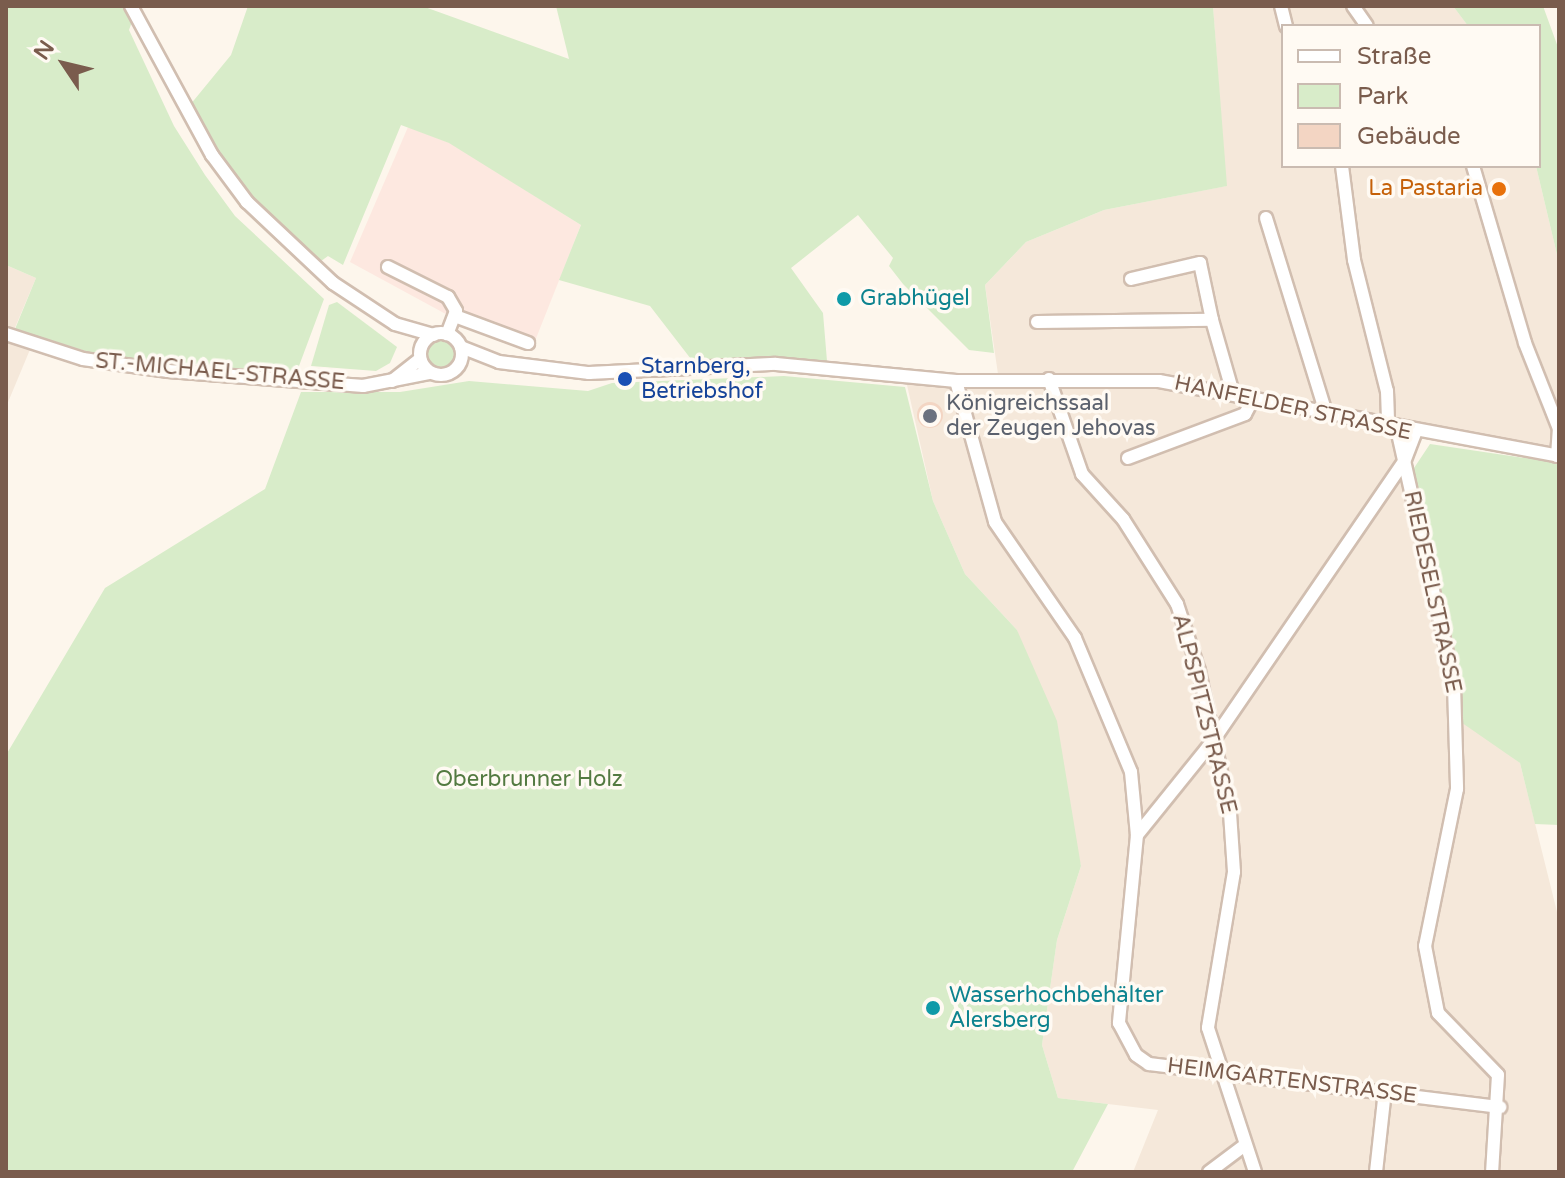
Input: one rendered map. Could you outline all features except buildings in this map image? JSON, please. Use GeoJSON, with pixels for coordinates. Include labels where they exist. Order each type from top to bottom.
{"type":"FeatureCollection","features":[{"type":"Feature","properties":{"kind":"street"},"geometry":{"type":"LineString","coordinates":[[131,6],[212,155],[247,202],[286,243],[395,324],[433,335],[447,334],[461,347],[459,366],[446,375],[429,373],[395,324]]}},
{"type":"Feature","properties":{"kind":"street"},"geometry":{"type":"LineString","coordinates":[[1353,6],[1366,24]]}},
{"type":"Feature","properties":{"kind":"street","name":"RIEDESELSTRASSE"},"geometry":{"type":"LineString","coordinates":[[1342,168],[1354,260],[1387,391],[1392,428],[1404,462],[1454,685],[1457,789],[1426,928],[1430,978],[1438,1013],[1451,1032],[1498,1075],[1500,1107],[1492,1172]]}},
{"type":"Feature","properties":{"kind":"street"},"geometry":{"type":"LineString","coordinates":[[1474,168],[1525,343],[1559,429],[1558,456]]}},
{"type":"Feature","properties":{"kind":"street"},"geometry":{"type":"LineString","coordinates":[[1266,218],[1326,413]]}},
{"type":"Feature","properties":{"kind":"street"},"geometry":{"type":"LineString","coordinates":[[1131,279],[1200,263],[1233,393]]}},
{"type":"Feature","properties":{"kind":"street"},"geometry":{"type":"LineString","coordinates":[[388,267],[448,297],[455,316],[447,334]]}},
{"type":"Feature","properties":{"kind":"street"},"geometry":{"type":"LineString","coordinates":[[455,316],[528,343]]}},
{"type":"Feature","properties":{"kind":"street"},"geometry":{"type":"LineString","coordinates":[[1037,322],[1212,320]]}},
{"type":"Feature","properties":{"kind":"street","name":"ST.-MICHAEL-STRASSE"},"geometry":{"type":"LineString","coordinates":[[6,334],[83,359],[168,371],[389,382],[429,373]]}},
{"type":"Feature","properties":{"kind":"street"},"geometry":{"type":"LineString","coordinates":[[389,382],[420,356],[433,335]]}},
{"type":"Feature","properties":{"kind":"street","name":"HANFELDER STRASSE"},"geometry":{"type":"LineString","coordinates":[[461,347],[499,362]]}},
{"type":"Feature","properties":{"kind":"street","name":"HANFELDER STRASSE"},"geometry":{"type":"LineString","coordinates":[[459,366],[499,362],[637,374],[776,364],[956,381],[1125,378],[1233,393],[1415,434],[1558,456]]}},
{"type":"Feature","properties":{"kind":"street","name":"ALPSPITZSTRASSE"},"geometry":{"type":"LineString","coordinates":[[1049,379],[1082,474],[1123,519],[1177,604],[1230,813],[1234,872],[1208,1028],[1255,1172]]}},
{"type":"Feature","properties":{"kind":"street","name":"HEIMGARTENSTRASSE"},"geometry":{"type":"LineString","coordinates":[[956,381],[995,522],[1075,638],[1119,734],[1131,772],[1137,835],[1119,984],[1124,1037],[1149,1064],[1500,1107]]}},
{"type":"Feature","properties":{"kind":"street"},"geometry":{"type":"LineString","coordinates":[[1128,458],[1245,414],[1254,397]]}},
{"type":"Feature","properties":{"kind":"street"},"geometry":{"type":"LineString","coordinates":[[1137,835],[1212,742],[1404,462],[1415,434]]}},
{"type":"Feature","properties":{"kind":"street"},"geometry":{"type":"LineString","coordinates":[[1376,1172],[1385,1091]]}},
{"type":"Feature","properties":{"kind":"street"},"geometry":{"type":"LineString","coordinates":[[1209,1172],[1245,1145]]}},
{"type":"Feature","properties":{"kind":"shaded area"},"geometry":{"type":"Polygon","coordinates":[[[1213,6],[1453,6],[1466,24],[1281,24],[1281,168],[1536,168],[1559,263],[1559,463],[1555,446],[1397,429],[1464,720],[1520,763],[1559,920],[1559,1172],[1133,1172],[1158,1110],[1058,1098],[1042,1045],[1057,940],[1081,866],[1017,630],[965,574],[933,501],[905,376],[999,381],[985,285],[1026,242],[1104,210],[1226,186],[1213,6]]]}},
{"type":"Feature","properties":{"kind":"shaded area"},"geometry":{"type":"Polygon","coordinates":[[[408,127],[450,143],[581,225],[533,346],[466,325],[350,262],[408,127]]]}},
{"type":"Feature","properties":{"kind":"shaded area"},"geometry":{"type":"Polygon","coordinates":[[[6,265],[36,278],[14,330],[34,340],[6,407],[6,265]]]}},
{"type":"Feature","properties":{"kind":"green space"},"geometry":{"type":"Polygon","coordinates":[[[6,6],[125,6],[133,19],[129,30],[174,126],[205,175],[235,216],[324,299],[296,374],[98,355],[15,329],[36,278],[6,265],[6,6]]]}},
{"type":"Feature","properties":{"kind":"green space"},"geometry":{"type":"Polygon","coordinates":[[[248,6],[422,6],[569,59],[556,6],[1213,6],[1227,186],[1104,210],[1026,242],[985,285],[994,353],[969,350],[903,284],[889,266],[893,258],[858,215],[791,268],[823,313],[827,361],[694,363],[650,306],[559,280],[581,225],[449,143],[401,125],[343,265],[328,256],[317,264],[229,171],[190,105],[231,55],[248,6]]]}},
{"type":"Feature","properties":{"kind":"green space"},"geometry":{"type":"Polygon","coordinates":[[[1453,6],[1543,6],[1559,50],[1559,263],[1536,168],[1541,168],[1541,24],[1466,24],[1453,6]]]}},
{"type":"Feature","properties":{"kind":"green space"},"geometry":{"type":"Polygon","coordinates":[[[337,302],[397,347],[390,363],[376,371],[311,366],[329,305],[337,302]]]}},
{"type":"Feature","properties":{"kind":"green space"},"geometry":{"type":"Polygon","coordinates":[[[441,338],[452,343],[457,354],[452,365],[441,370],[430,365],[425,354],[430,343],[441,338]]]}},
{"type":"Feature","properties":{"kind":"green space","name":"Oberbrunner Holz"},"geometry":{"type":"Polygon","coordinates":[[[784,376],[905,387],[933,501],[965,574],[1017,630],[1057,721],[1081,866],[1057,940],[1042,1045],[1058,1098],[1108,1104],[1072,1172],[6,1172],[6,755],[105,588],[265,489],[301,392],[400,392],[469,381],[588,391],[612,383],[784,376]]]}},
{"type":"Feature","properties":{"kind":"green space"},"geometry":{"type":"Polygon","coordinates":[[[1430,444],[1559,463],[1559,825],[1535,824],[1520,763],[1455,718],[1408,477],[1430,444]]]}},
{"type":"Feature","properties":{"kind":"place","name":"La Pastaria"},"geometry":{"type":"Point","coordinates":[1499,189]}},
{"type":"Feature","properties":{"kind":"place","name":"Grabhügel"},"geometry":{"type":"Point","coordinates":[844,299]}},
{"type":"Feature","properties":{"kind":"place","name":"Starnberg, Betriebshof"},"geometry":{"type":"Point","coordinates":[625,379]}},
{"type":"Feature","properties":{"kind":"place","name":"Königreichssaal der Zeugen Jehovas"},"geometry":{"type":"Point","coordinates":[930,416]}},
{"type":"Feature","properties":{"kind":"place","name":"Wasserhochbehälter Alersberg"},"geometry":{"type":"Point","coordinates":[933,1008]}}]}
